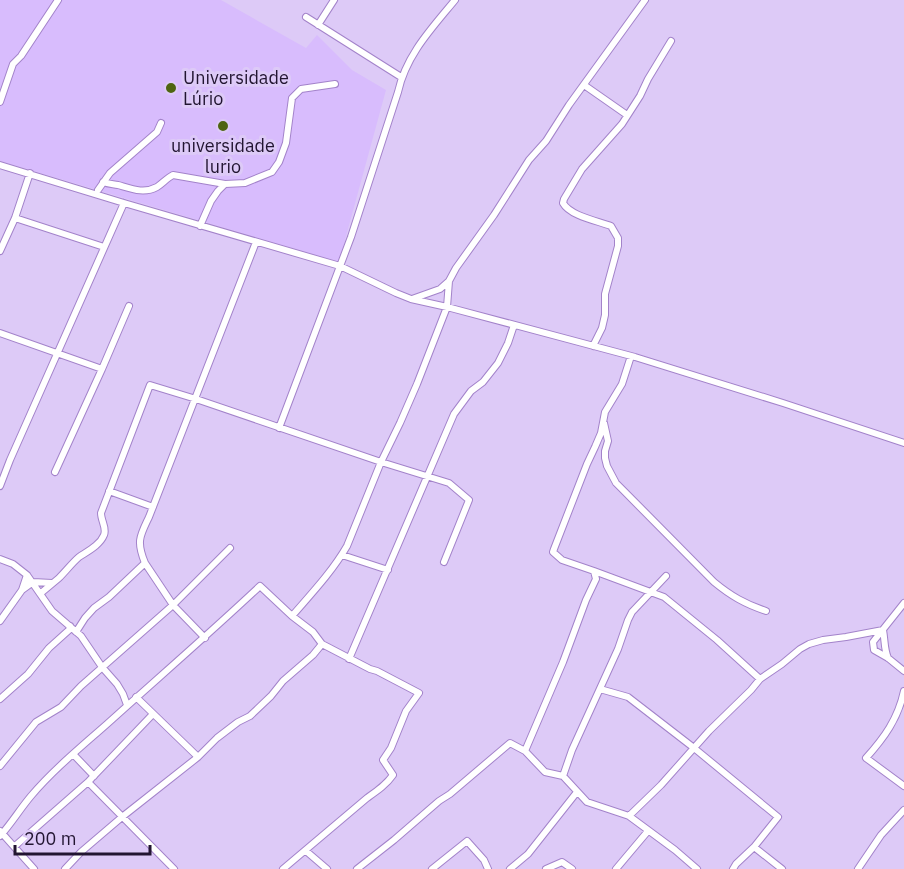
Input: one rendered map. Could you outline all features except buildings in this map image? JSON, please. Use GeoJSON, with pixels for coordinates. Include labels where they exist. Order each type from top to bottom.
{"type":"FeatureCollection","features":[{"type":"Feature","properties":{"kind":"street"},"geometry":{"type":"LineString","coordinates":[[0,102],[13,64],[21,56],[58,0]]}},
{"type":"Feature","properties":{"kind":"street"},"geometry":{"type":"LineString","coordinates":[[318,25],[334,0]]}},
{"type":"Feature","properties":{"kind":"street"},"geometry":{"type":"LineString","coordinates":[[279,428],[355,227],[401,77],[416,49],[455,0]]}},
{"type":"Feature","properties":{"kind":"street"},"geometry":{"type":"LineString","coordinates":[[411,299],[440,289],[449,281],[529,160],[546,141],[569,105],[645,0]]}},
{"type":"Feature","properties":{"kind":"street"},"geometry":{"type":"LineString","coordinates":[[306,17],[401,77]]}},
{"type":"Feature","properties":{"kind":"street"},"geometry":{"type":"LineString","coordinates":[[593,346],[604,322],[605,294],[616,258],[618,238],[611,226],[565,208],[563,203],[582,169],[622,124],[671,41]]}},
{"type":"Feature","properties":{"kind":"street"},"geometry":{"type":"LineString","coordinates":[[103,182],[144,191],[153,189],[173,175],[225,184],[245,183],[272,172],[279,162],[286,143],[291,120],[292,98],[301,89],[335,84]]}},
{"type":"Feature","properties":{"kind":"street"},"geometry":{"type":"LineString","coordinates":[[584,85],[627,115]]}},
{"type":"Feature","properties":{"kind":"street"},"geometry":{"type":"LineString","coordinates":[[98,190],[110,173],[158,132],[161,123]]}},
{"type":"Feature","properties":{"kind":"street"},"geometry":{"type":"LineString","coordinates":[[0,165],[340,266],[411,299],[631,356],[904,443]]}},
{"type":"Feature","properties":{"kind":"street"},"geometry":{"type":"LineString","coordinates":[[0,251],[15,218],[30,173]]}},
{"type":"Feature","properties":{"kind":"street"},"geometry":{"type":"LineString","coordinates":[[200,226],[211,201],[225,184]]}},
{"type":"Feature","properties":{"kind":"street"},"geometry":{"type":"LineString","coordinates":[[0,486],[124,203]]}},
{"type":"Feature","properties":{"kind":"street"},"geometry":{"type":"LineString","coordinates":[[15,218],[104,248]]}},
{"type":"Feature","properties":{"kind":"street"},"geometry":{"type":"LineString","coordinates":[[205,638],[173,605],[145,562],[139,550],[139,544],[256,242]]}},
{"type":"Feature","properties":{"kind":"street"},"geometry":{"type":"LineString","coordinates":[[292,616],[347,546],[447,307],[449,281]]}},
{"type":"Feature","properties":{"kind":"street"},"geometry":{"type":"LineString","coordinates":[[56,472],[129,306]]}},
{"type":"Feature","properties":{"kind":"street"},"geometry":{"type":"LineString","coordinates":[[349,658],[454,414],[498,363],[514,325]]}},
{"type":"Feature","properties":{"kind":"street"},"geometry":{"type":"LineString","coordinates":[[0,333],[102,369]]}},
{"type":"Feature","properties":{"kind":"street"},"geometry":{"type":"LineString","coordinates":[[631,356],[622,384],[605,412],[596,447],[586,464],[553,552],[562,560],[664,597],[760,679]]}},
{"type":"Feature","properties":{"kind":"street"},"geometry":{"type":"LineString","coordinates":[[41,593],[103,538],[105,528],[101,513],[150,385],[449,483],[469,500],[444,562]]}},
{"type":"Feature","properties":{"kind":"street"},"geometry":{"type":"LineString","coordinates":[[603,419],[608,441],[605,451],[607,466],[621,489],[714,582],[748,605],[766,611]]}},
{"type":"Feature","properties":{"kind":"street"},"geometry":{"type":"LineString","coordinates":[[109,491],[153,507]]}},
{"type":"Feature","properties":{"kind":"street"},"geometry":{"type":"LineString","coordinates":[[0,766],[23,741],[36,722],[61,707],[81,686],[173,605],[230,548]]}},
{"type":"Feature","properties":{"kind":"street"},"geometry":{"type":"LineString","coordinates":[[342,555],[388,570]]}},
{"type":"Feature","properties":{"kind":"street"},"geometry":{"type":"LineString","coordinates":[[0,559],[14,564],[27,575],[52,611],[81,636],[117,684],[127,705]]}},
{"type":"Feature","properties":{"kind":"street"},"geometry":{"type":"LineString","coordinates":[[0,699],[28,674],[49,648],[94,608],[110,597],[145,562]]}},
{"type":"Feature","properties":{"kind":"street"},"geometry":{"type":"LineString","coordinates":[[525,751],[596,579],[594,571]]}},
{"type":"Feature","properties":{"kind":"street"},"geometry":{"type":"LineString","coordinates":[[0,621],[22,590],[27,575]]}},
{"type":"Feature","properties":{"kind":"street"},"geometry":{"type":"LineString","coordinates":[[563,776],[632,612],[666,576]]}},
{"type":"Feature","properties":{"kind":"street"},"geometry":{"type":"LineString","coordinates":[[22,590],[33,582],[52,583]]}},
{"type":"Feature","properties":{"kind":"street"},"geometry":{"type":"LineString","coordinates":[[34,869],[1,833],[30,797],[73,754],[205,638],[260,586],[313,632],[322,644],[419,693],[406,711],[391,747],[382,760],[393,775],[390,779],[283,869]]}},
{"type":"Feature","properties":{"kind":"street"},"geometry":{"type":"LineString","coordinates":[[903,606],[873,642],[874,650],[904,671]]}},
{"type":"Feature","properties":{"kind":"street"},"geometry":{"type":"LineString","coordinates":[[628,816],[661,785],[708,730],[760,679],[800,649],[823,640],[883,630]]}},
{"type":"Feature","properties":{"kind":"street"},"geometry":{"type":"LineString","coordinates":[[883,630],[884,648],[888,658]]}},
{"type":"Feature","properties":{"kind":"street"},"geometry":{"type":"LineString","coordinates":[[65,869],[81,852],[198,757],[229,728],[250,716],[322,644]]}},
{"type":"Feature","properties":{"kind":"street"},"geometry":{"type":"LineString","coordinates":[[600,689],[628,697],[778,817],[733,869]]}},
{"type":"Feature","properties":{"kind":"street"},"geometry":{"type":"LineString","coordinates":[[904,691],[893,723],[866,758],[904,786]]}},
{"type":"Feature","properties":{"kind":"street"},"geometry":{"type":"LineString","coordinates":[[136,698],[198,757]]}},
{"type":"Feature","properties":{"kind":"street"},"geometry":{"type":"LineString","coordinates":[[15,846],[88,782],[153,714]]}},
{"type":"Feature","properties":{"kind":"street"},"geometry":{"type":"LineString","coordinates":[[357,869],[510,743],[525,751],[545,772],[563,776],[587,802],[628,816],[697,869]]}},
{"type":"Feature","properties":{"kind":"street"},"geometry":{"type":"LineString","coordinates":[[73,754],[94,776]]}},
{"type":"Feature","properties":{"kind":"street"},"geometry":{"type":"LineString","coordinates":[[88,782],[174,869]]}},
{"type":"Feature","properties":{"kind":"street"},"geometry":{"type":"LineString","coordinates":[[510,869],[528,854],[577,792]]}},
{"type":"Feature","properties":{"kind":"street"},"geometry":{"type":"LineString","coordinates":[[858,869],[881,835],[904,810]]}},
{"type":"Feature","properties":{"kind":"street"},"geometry":{"type":"LineString","coordinates":[[616,869],[648,831]]}},
{"type":"Feature","properties":{"kind":"street"},"geometry":{"type":"LineString","coordinates":[[432,869],[467,841],[484,860],[488,869]]}},
{"type":"Feature","properties":{"kind":"street"},"geometry":{"type":"LineString","coordinates":[[754,847],[782,869]]}},
{"type":"Feature","properties":{"kind":"street"},"geometry":{"type":"LineString","coordinates":[[306,850],[327,869]]}},
{"type":"Feature","properties":{"kind":"street"},"geometry":{"type":"LineString","coordinates":[[546,869],[562,862],[572,869]]}},
{"type":"Feature","properties":{"kind":"shaded area","name":"Universidade Lúrio"},"geometry":{"type":"Polygon","coordinates":[[[0,0],[221,0],[306,48],[317,35],[352,70],[386,90],[339,262],[0,161],[0,0]]]}},
{"type":"Feature","properties":{"kind":"place","name":"Universidade Lúrio"},"geometry":{"type":"Point","coordinates":[171,88]}},
{"type":"Feature","properties":{"kind":"place","name":"universidade lurio"},"geometry":{"type":"Point","coordinates":[223,126]}}]}
